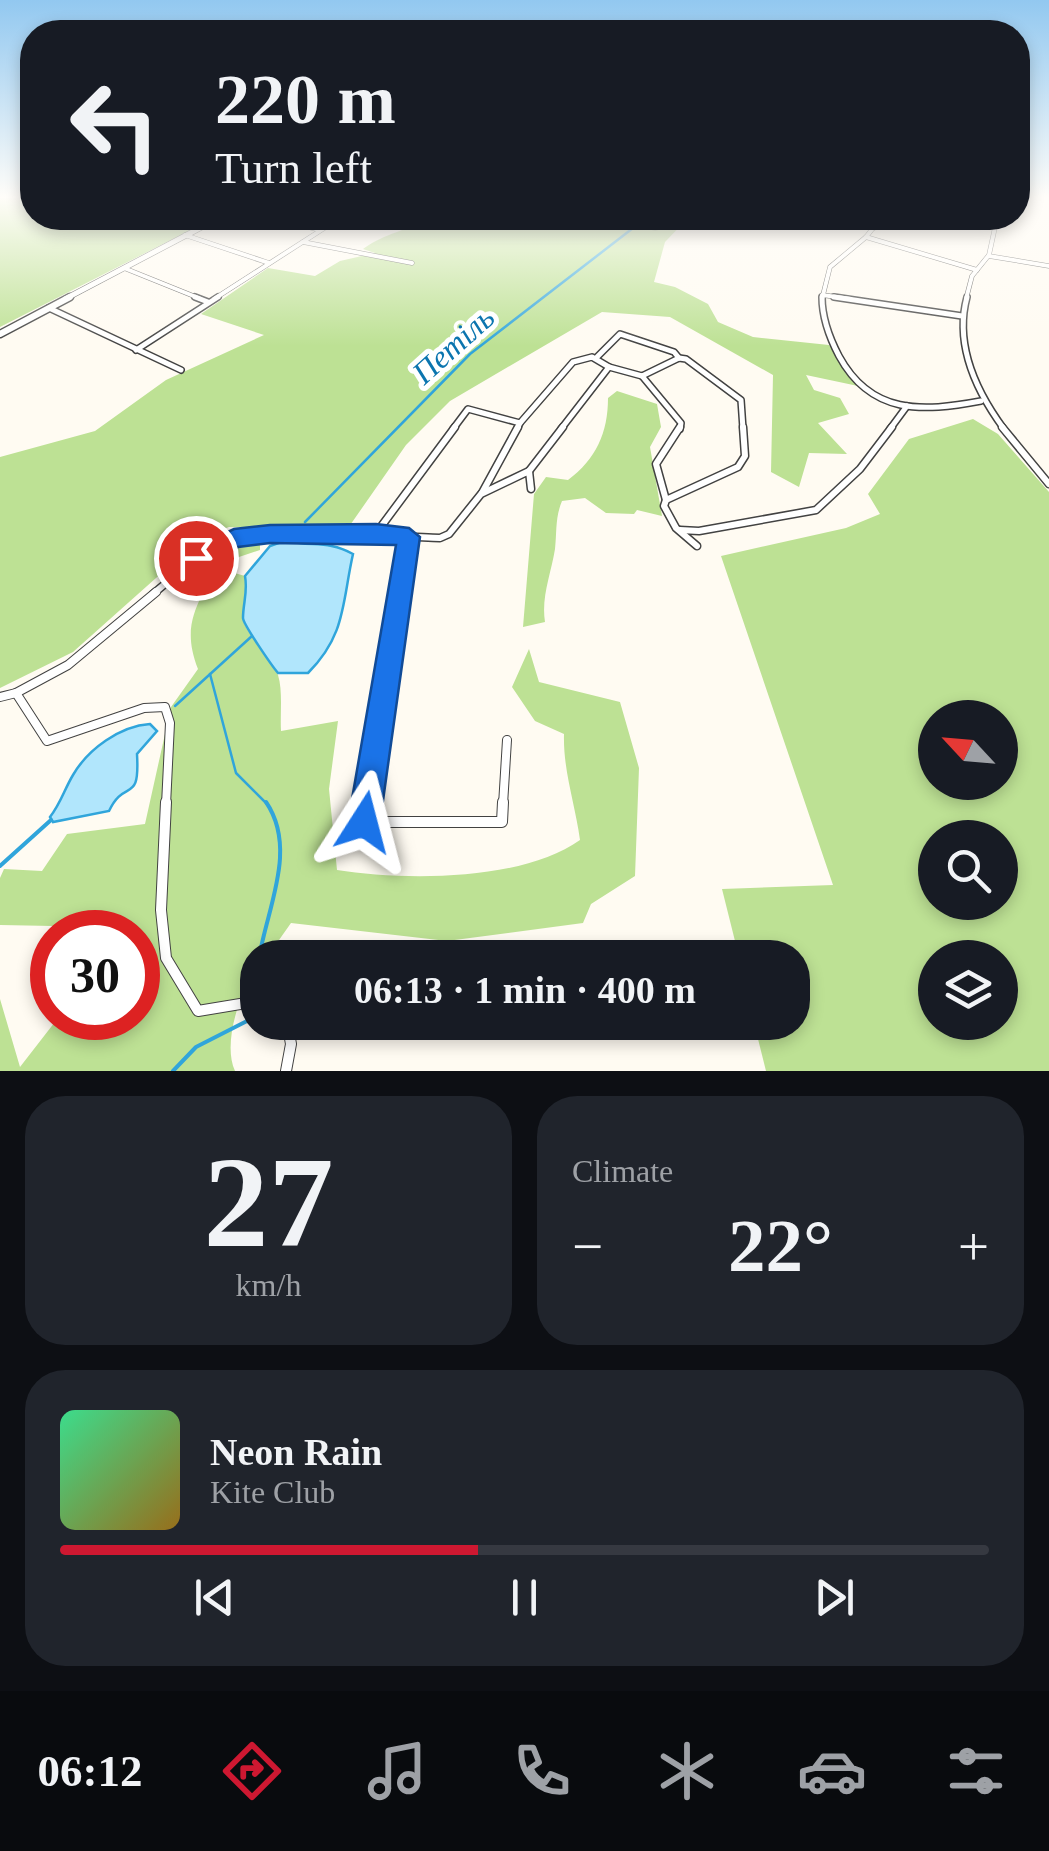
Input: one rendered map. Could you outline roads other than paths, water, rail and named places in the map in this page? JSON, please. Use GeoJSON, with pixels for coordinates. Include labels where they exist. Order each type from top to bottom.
{"type":"FeatureCollection","features":[{"type":"Feature","properties":{"kind":"street"},"geometry":{"type":"LineString","coordinates":[[0,334],[167,246]]}},
{"type":"Feature","properties":{"kind":"street"},"geometry":{"type":"LineString","coordinates":[[217,246],[270,263]]}},
{"type":"Feature","properties":{"kind":"street"},"geometry":{"type":"LineString","coordinates":[[136,350],[296,246]]}},
{"type":"Feature","properties":{"kind":"street"},"geometry":{"type":"LineString","coordinates":[[317,246],[350,255],[412,263]]}},
{"type":"Feature","properties":{"kind":"street"},"geometry":{"type":"LineString","coordinates":[[856,246],[830,268],[822,295],[822,325],[844,363],[878,400],[908,405],[981,401]]}},
{"type":"Feature","properties":{"kind":"street"},"geometry":{"type":"LineString","coordinates":[[896,246],[977,270]]}},
{"type":"Feature","properties":{"kind":"street"},"geometry":{"type":"LineString","coordinates":[[991,246],[989,256],[972,277],[962,316],[966,354],[981,401],[1049,484]]}},
{"type":"Feature","properties":{"kind":"street"},"geometry":{"type":"LineString","coordinates":[[989,256],[1049,266]]}},
{"type":"Feature","properties":{"kind":"street"},"geometry":{"type":"LineString","coordinates":[[124,268],[209,302]]}},
{"type":"Feature","properties":{"kind":"street"},"geometry":{"type":"LineString","coordinates":[[822,295],[962,316]]}},
{"type":"Feature","properties":{"kind":"street"},"geometry":{"type":"LineString","coordinates":[[48,308],[180,370]]}},
{"type":"Feature","properties":{"kind":"street"},"geometry":{"type":"LineString","coordinates":[[597,357],[620,334],[674,352],[741,400],[746,456],[738,467],[666,500]]}},
{"type":"Feature","properties":{"kind":"street"},"geometry":{"type":"LineString","coordinates":[[0,697],[68,666],[196,558],[234,538],[270,534],[449,534],[481,494],[520,424],[573,362],[582,357],[597,357],[609,367],[642,376],[681,423],[679,433],[656,464],[666,500],[664,506],[676,528],[697,546]]}},
{"type":"Feature","properties":{"kind":"street"},"geometry":{"type":"LineString","coordinates":[[642,376],[678,358]]}},
{"type":"Feature","properties":{"kind":"street"},"geometry":{"type":"LineString","coordinates":[[481,494],[529,471],[609,367]]}},
{"type":"Feature","properties":{"kind":"street"},"geometry":{"type":"LineString","coordinates":[[676,528],[699,531],[816,510],[860,469],[908,405]]}},
{"type":"Feature","properties":{"kind":"street"},"geometry":{"type":"LineString","coordinates":[[376,533],[468,408],[520,424]]}},
{"type":"Feature","properties":{"kind":"street"},"geometry":{"type":"LineString","coordinates":[[529,471],[531,489]]}},
{"type":"Feature","properties":{"kind":"street"},"geometry":{"type":"LineString","coordinates":[[409,537],[364,822],[502,822],[507,740]]}},
{"type":"Feature","properties":{"kind":"street"},"geometry":{"type":"LineString","coordinates":[[16,692],[47,740],[144,708],[165,706],[170,723],[161,910],[166,958],[198,1010],[240,1004]]}},
{"type":"Feature","properties":{"kind":"street"},"geometry":{"type":"LineString","coordinates":[[286,1071],[290,1040]]}},
{"type":"Feature","properties":{"kind":"water"},"geometry":{"type":"Polygon","coordinates":[[[287,540],[353,554],[336,632],[308,673],[278,673],[243,618],[245,576],[270,546],[287,540]]]}},
{"type":"Feature","properties":{"kind":"water"},"geometry":{"type":"Polygon","coordinates":[[[150,724],[157,731],[137,754],[134,786],[109,811],[53,822],[50,817],[87,756],[116,734],[150,724]]]}},
{"type":"Feature","properties":{"kind":"waterway","name":"Петіль"},"geometry":{"type":"LineString","coordinates":[[305,522],[470,354],[610,246]]}},
{"type":"Feature","properties":{"kind":"waterway","name":"Петіль"},"geometry":{"type":"LineString","coordinates":[[210,674],[252,636]]}},
{"type":"Feature","properties":{"kind":"waterway","name":"Петіль"},"geometry":{"type":"LineString","coordinates":[[175,706],[210,674]]}},
{"type":"Feature","properties":{"kind":"waterway","name":"Петіль"},"geometry":{"type":"LineString","coordinates":[[210,674],[236,773],[267,804]]}},
{"type":"Feature","properties":{"kind":"waterway","name":"Петіль"},"geometry":{"type":"LineString","coordinates":[[263,940],[280,859],[280,839],[267,804]]}},
{"type":"Feature","properties":{"kind":"waterway"},"geometry":{"type":"LineString","coordinates":[[0,866],[51,820]]}},
{"type":"Feature","properties":{"kind":"waterway","name":"Петіль"},"geometry":{"type":"LineString","coordinates":[[173,1071],[196,1047],[240,1025]]}}]}
